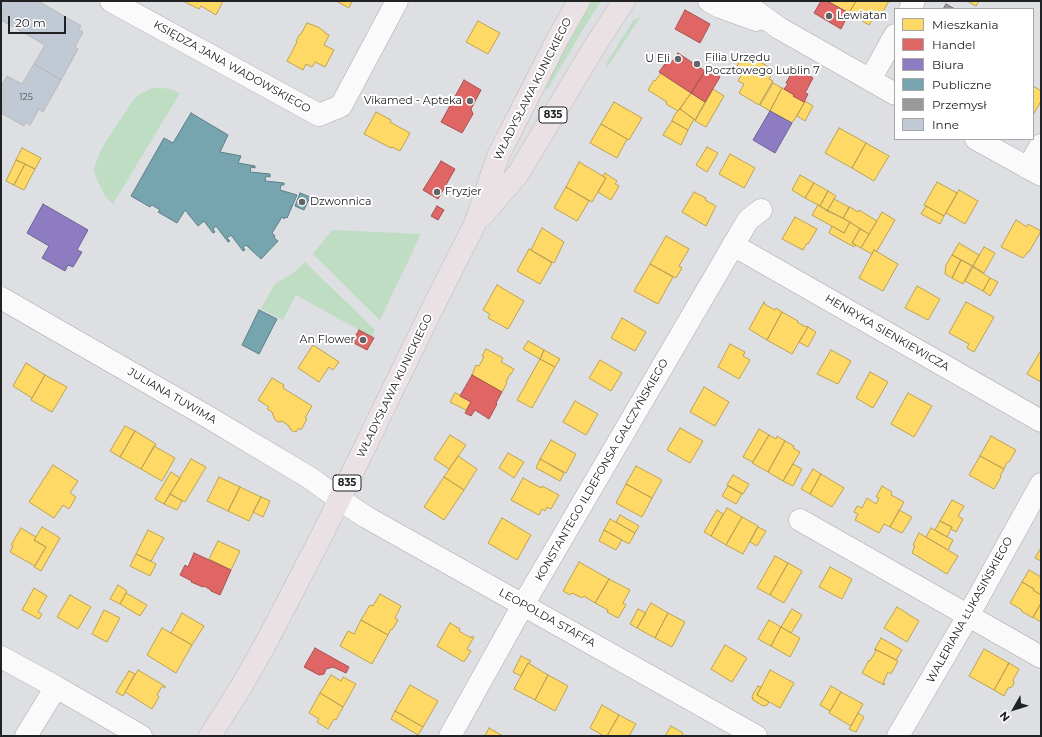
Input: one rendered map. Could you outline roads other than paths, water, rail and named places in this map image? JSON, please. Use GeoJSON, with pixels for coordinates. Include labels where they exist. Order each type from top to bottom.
{"type":"FeatureCollection","features":[{"type":"Feature","properties":{"kind":"main road","name":"WŁADYSŁAWA KUNICKIEGO"},"geometry":{"type":"LineString","coordinates":[[210,736],[241,687],[321,537],[475,224],[498,156],[556,40],[579,1]]}},
{"type":"Feature","properties":{"kind":"main road","name":"WŁADYSŁAWA KUNICKIEGO"},"geometry":{"type":"LineString","coordinates":[[475,224],[518,174],[593,49],[624,1]]}},
{"type":"Feature","properties":{"kind":"street","name":"KSIĘDZA JANA WADOWSKIEGO"},"geometry":{"type":"LineString","coordinates":[[122,4],[319,114],[341,106],[397,1]]}},
{"type":"Feature","properties":{"kind":"street"},"geometry":{"type":"LineString","coordinates":[[709,1],[779,28]]}},
{"type":"Feature","properties":{"kind":"street"},"geometry":{"type":"LineString","coordinates":[[742,1],[779,28],[894,93]]}},
{"type":"Feature","properties":{"kind":"street"},"geometry":{"type":"LineString","coordinates":[[870,80],[894,37]]}},
{"type":"Feature","properties":{"kind":"street"},"geometry":{"type":"LineString","coordinates":[[978,140],[1034,172],[1041,145]]}},
{"type":"Feature","properties":{"kind":"street","name":"KONSTANTEGO ILDEFONSA GAŁCZYŃSKIEGO"},"geometry":{"type":"LineString","coordinates":[[450,736],[523,605],[733,245],[748,220],[761,210]]}},
{"type":"Feature","properties":{"kind":"street","name":"HENRYKA SIENKIEWICZA"},"geometry":{"type":"LineString","coordinates":[[733,245],[1041,421]]}},
{"type":"Feature","properties":{"kind":"street","name":"JULIANA TUWIMA"},"geometry":{"type":"LineString","coordinates":[[1,298],[215,421],[310,478],[339,499]]}},
{"type":"Feature","properties":{"kind":"street","name":"WALERIANA ŁUKASIŃSKIEGO"},"geometry":{"type":"LineString","coordinates":[[898,736],[968,616],[1041,484]]}},
{"type":"Feature","properties":{"kind":"street","name":"LEOPOLDA STAFFA"},"geometry":{"type":"LineString","coordinates":[[339,499],[366,518],[756,736]]}},
{"type":"Feature","properties":{"kind":"street"},"geometry":{"type":"LineString","coordinates":[[800,520],[1041,657]]}},
{"type":"Feature","properties":{"kind":"street"},"geometry":{"type":"LineString","coordinates":[[1,657],[141,736]]}},
{"type":"Feature","properties":{"kind":"street"},"geometry":{"type":"LineString","coordinates":[[26,736],[56,687]]}},
{"type":"Feature","properties":{"kind":"place","name":"Lewiatan"},"geometry":{"type":"Point","coordinates":[829,16]}},
{"type":"Feature","properties":{"kind":"place","name":"U Eli"},"geometry":{"type":"Point","coordinates":[678,59]}},
{"type":"Feature","properties":{"kind":"place","name":"Filia Urzędu Pocztowego Lublin 7"},"geometry":{"type":"Point","coordinates":[697,64]}},
{"type":"Feature","properties":{"kind":"place","name":"Vikamed - Apteka"},"geometry":{"type":"Point","coordinates":[470,101]}},
{"type":"Feature","properties":{"kind":"place","name":"Fryzjer"},"geometry":{"type":"Point","coordinates":[437,192]}},
{"type":"Feature","properties":{"kind":"place","name":"Dzwonnica"},"geometry":{"type":"Point","coordinates":[302,202]}},
{"type":"Feature","properties":{"kind":"place","name":"An Flower"},"geometry":{"type":"Point","coordinates":[363,340]}}]}
